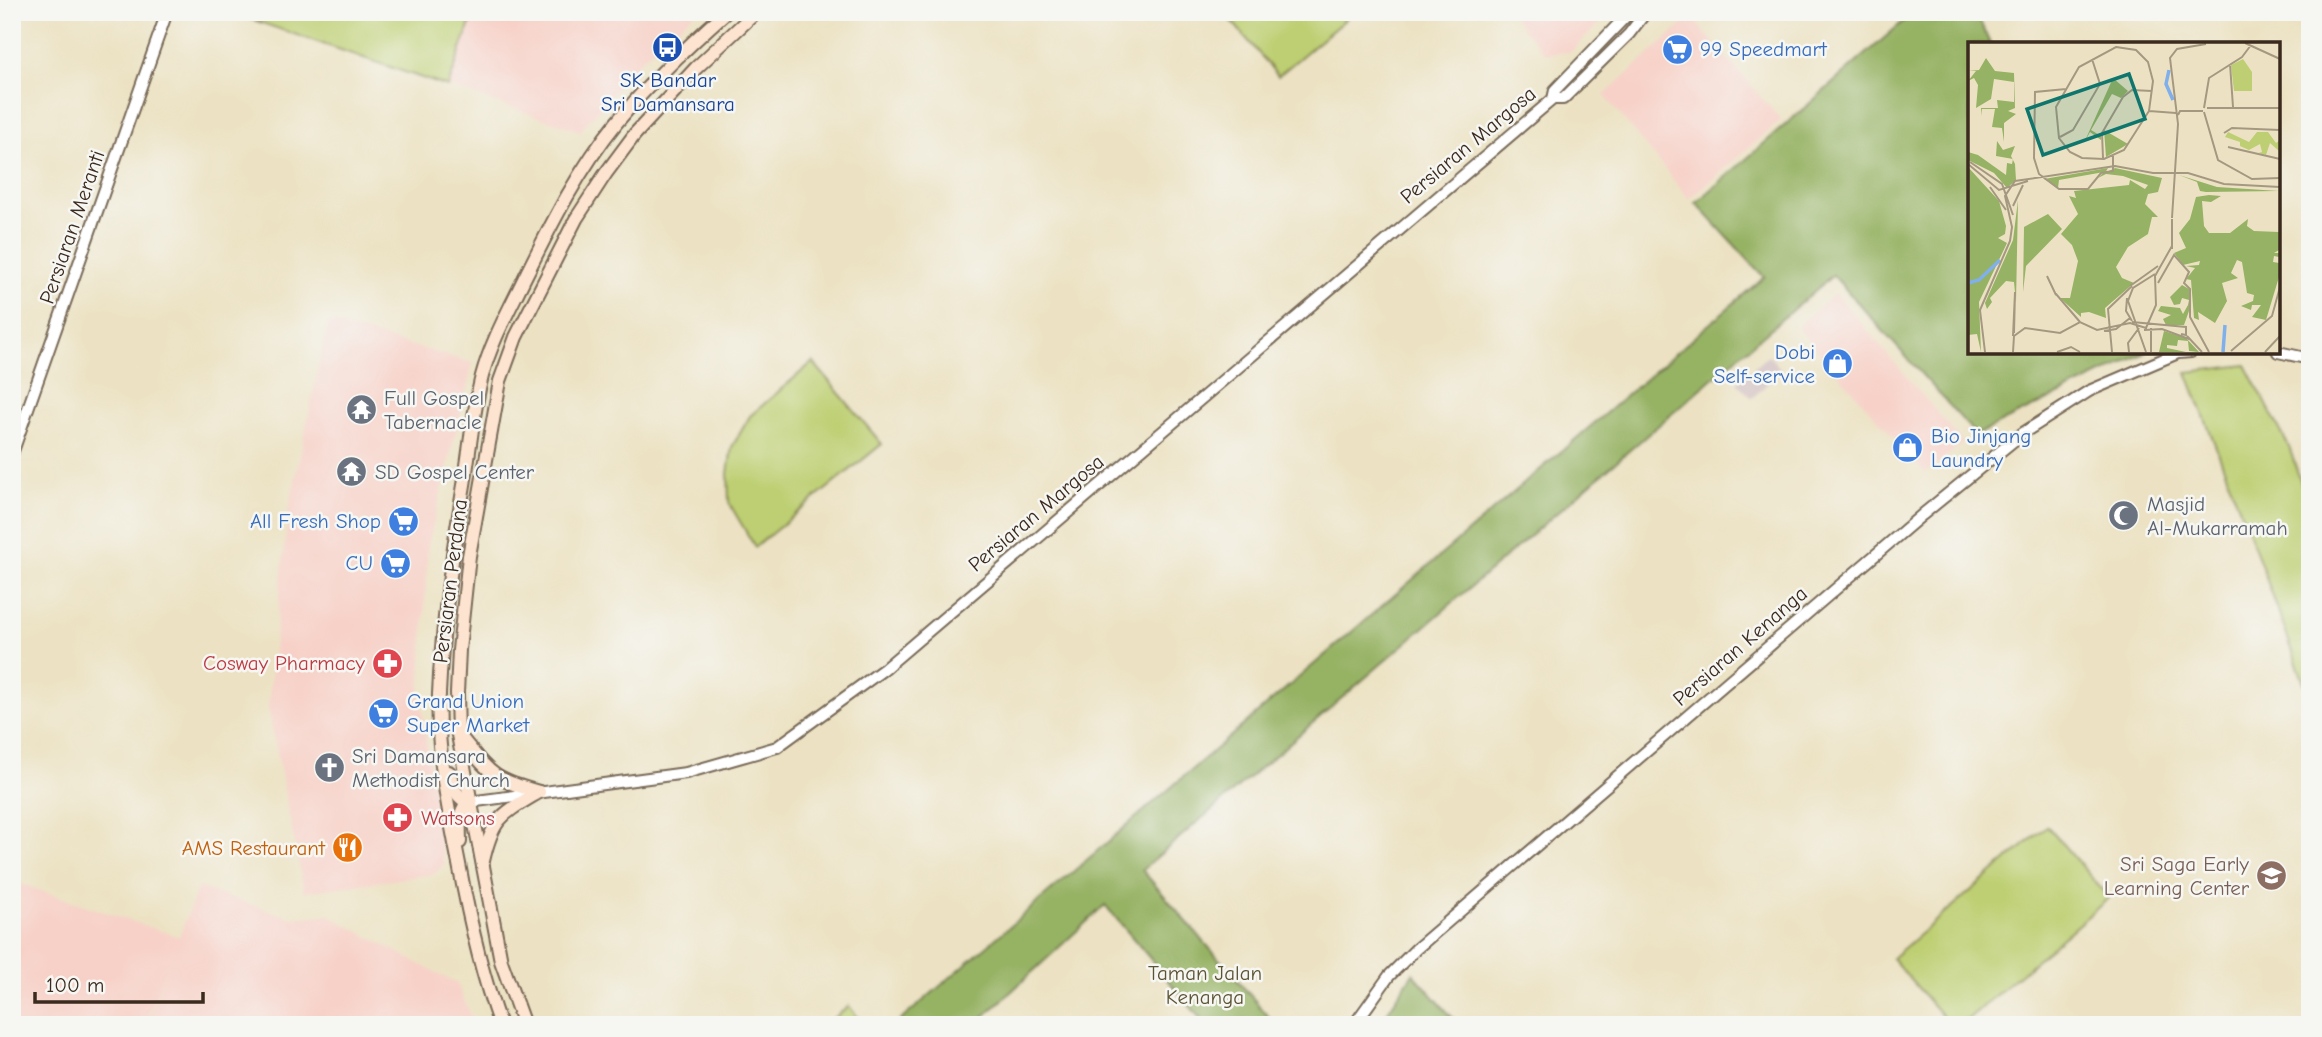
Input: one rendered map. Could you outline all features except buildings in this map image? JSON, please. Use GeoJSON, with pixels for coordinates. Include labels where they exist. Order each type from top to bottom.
{"type":"FeatureCollection","features":[{"type":"Feature","properties":{"kind":"main road","name":"Persiaran Perdana"},"geometry":{"type":"LineString","coordinates":[[500,1025],[484,980],[459,867],[447,807],[439,737],[439,695],[453,548],[482,375],[499,329],[559,209],[589,160],[617,121],[684,51],[726,12]]}},
{"type":"Feature","properties":{"kind":"main road","name":"Persiaran Perdana"},"geometry":{"type":"LineString","coordinates":[[524,1025],[500,961],[458,735],[459,650],[469,556],[500,382],[516,337],[576,219],[628,144],[696,68],[756,12]]}},
{"type":"Feature","properties":{"kind":"main road"},"geometry":{"type":"LineString","coordinates":[[458,735],[494,776],[509,784],[539,792]]}},
{"type":"Feature","properties":{"kind":"main road"},"geometry":{"type":"LineString","coordinates":[[439,737],[454,788],[460,798],[469,802],[465,804],[461,815],[459,867]]}},
{"type":"Feature","properties":{"kind":"main road"},"geometry":{"type":"LineString","coordinates":[[482,869],[494,825],[503,814],[539,792]]}},
{"type":"Feature","properties":{"kind":"street","name":"Persiaran Meranti"},"geometry":{"type":"LineString","coordinates":[[12,454],[167,12]]}},
{"type":"Feature","properties":{"kind":"street","name":"Persiaran Margosa"},"geometry":{"type":"LineString","coordinates":[[469,802],[686,773],[777,747],[884,668],[1553,99],[1555,90],[1630,12]]}},
{"type":"Feature","properties":{"kind":"street","name":"Persiaran Margosa"},"geometry":{"type":"LineString","coordinates":[[1553,99],[1563,99],[1629,34],[1646,12]]}},
{"type":"Feature","properties":{"kind":"street"},"geometry":{"type":"LineString","coordinates":[[2280,352],[2310,359]]}},
{"type":"Feature","properties":{"kind":"street","name":"Persiaran Kenanga"},"geometry":{"type":"LineString","coordinates":[[1354,1025],[1389,976],[1416,949],[1922,515],[2023,433],[2089,391],[2176,354]]}},
{"type":"Feature","properties":{"kind":"shaded area"},"geometry":{"type":"Polygon","coordinates":[[[230,12],[696,12],[642,59],[580,131],[230,12]]]}},
{"type":"Feature","properties":{"kind":"shaded area"},"geometry":{"type":"Polygon","coordinates":[[[1509,12],[1611,12],[1571,52],[1545,54],[1509,12]]]}},
{"type":"Feature","properties":{"kind":"shaded area"},"geometry":{"type":"Polygon","coordinates":[[[1691,17],[1781,120],[1689,199],[1604,95],[1691,17]]]}},
{"type":"Feature","properties":{"kind":"shaded area"},"geometry":{"type":"Polygon","coordinates":[[[1835,293],[1963,443],[1925,473],[1797,327],[1835,293]]]}},
{"type":"Feature","properties":{"kind":"shaded area"},"geometry":{"type":"Polygon","coordinates":[[[328,322],[473,363],[428,545],[420,696],[444,864],[434,874],[304,892],[268,707],[288,513],[328,322]]]}},
{"type":"Feature","properties":{"kind":"shaded area"},"geometry":{"type":"Polygon","coordinates":[[[1768,355],[1782,370],[1752,398],[1737,383],[1768,355]]]}},
{"type":"Feature","properties":{"kind":"shaded area"},"geometry":{"type":"Polygon","coordinates":[[[12,881],[179,937],[198,887],[292,918],[328,915],[457,984],[475,1025],[147,1025],[171,958],[145,1025],[12,1025],[12,881]]]}},
{"type":"Feature","properties":{"kind":"green space"},"geometry":{"type":"Polygon","coordinates":[[[230,12],[474,12],[448,87],[230,12]]]}},
{"type":"Feature","properties":{"kind":"green space"},"geometry":{"type":"Polygon","coordinates":[[[1224,12],[1354,12],[1278,76],[1224,12]]]}},
{"type":"Feature","properties":{"kind":"green space","name":"Taman Jalan Kenanga"},"geometry":{"type":"Polygon","coordinates":[[[1914,12],[1976,12],[1989,42],[1968,42],[1968,354],[2143,354],[1976,435],[1833,275],[1142,870],[1276,1025],[1206,1025],[1105,905],[975,1025],[895,1025],[1764,277],[1696,203],[1914,12]]]}},
{"type":"Feature","properties":{"kind":"green space"},"geometry":{"type":"Polygon","coordinates":[[[813,362],[882,444],[755,547],[729,503],[728,473],[732,447],[750,416],[813,362]]]}},
{"type":"Feature","properties":{"kind":"green space"},"geometry":{"type":"Polygon","coordinates":[[[2246,365],[2289,447],[2310,509],[2310,699],[2187,372],[2246,365]]]}},
{"type":"Feature","properties":{"kind":"green space"},"geometry":{"type":"Polygon","coordinates":[[[2047,826],[2109,898],[1961,1025],[1950,1025],[1892,958],[2047,826]]]}},
{"type":"Feature","properties":{"kind":"green space"},"geometry":{"type":"Polygon","coordinates":[[[1413,973],[1459,1025],[1379,1025],[1413,973]]]}},
{"type":"Feature","properties":{"kind":"green space"},"geometry":{"type":"Polygon","coordinates":[[[849,1006],[864,1025],[825,1025],[849,1006]]]}},
{"type":"Feature","properties":{"kind":"place","name":"SK Bandar Sri Damansara"},"geometry":{"type":"Point","coordinates":[668,48]}},
{"type":"Feature","properties":{"kind":"place","name":"99 Speedmart"},"geometry":{"type":"Point","coordinates":[1677,49]}},
{"type":"Feature","properties":{"kind":"place","name":"Dobi Self-service"},"geometry":{"type":"Point","coordinates":[1838,364]}},
{"type":"Feature","properties":{"kind":"place","name":"Full Gospel Tabernacle"},"geometry":{"type":"Point","coordinates":[361,410]}},
{"type":"Feature","properties":{"kind":"place","name":"Bio Jinjang Laundry"},"geometry":{"type":"Point","coordinates":[1908,448]}},
{"type":"Feature","properties":{"kind":"place","name":"SD Gospel Center"},"geometry":{"type":"Point","coordinates":[352,472]}},
{"type":"Feature","properties":{"kind":"place","name":"Masjid Al-Mukarramah"},"geometry":{"type":"Point","coordinates":[2124,516]}},
{"type":"Feature","properties":{"kind":"place","name":"All Fresh Shop"},"geometry":{"type":"Point","coordinates":[404,521]}},
{"type":"Feature","properties":{"kind":"place","name":"CU"},"geometry":{"type":"Point","coordinates":[396,563]}},
{"type":"Feature","properties":{"kind":"place","name":"Cosway Pharmacy"},"geometry":{"type":"Point","coordinates":[388,663]}},
{"type":"Feature","properties":{"kind":"place","name":"Grand Union Super Market"},"geometry":{"type":"Point","coordinates":[384,713]}},
{"type":"Feature","properties":{"kind":"place","name":"Sri Damansara Methodist Church"},"geometry":{"type":"Point","coordinates":[329,768]}},
{"type":"Feature","properties":{"kind":"place","name":"Watsons"},"geometry":{"type":"Point","coordinates":[398,818]}},
{"type":"Feature","properties":{"kind":"place","name":"AMS Restaurant"},"geometry":{"type":"Point","coordinates":[348,848]}},
{"type":"Feature","properties":{"kind":"place","name":"Sri Saga Early Learning Center"},"geometry":{"type":"Point","coordinates":[2272,876]}}]}
